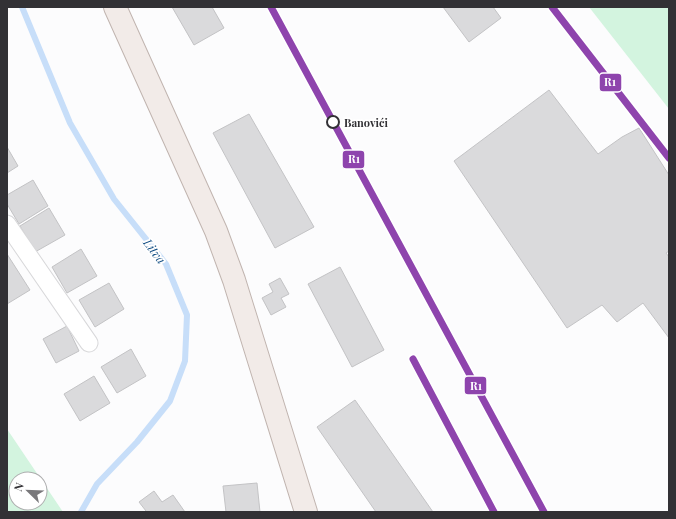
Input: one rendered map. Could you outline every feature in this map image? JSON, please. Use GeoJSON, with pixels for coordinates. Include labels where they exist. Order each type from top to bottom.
{"type":"FeatureCollection","features":[{"type":"Feature","properties":{"kind":"main road"},"geometry":{"type":"LineString","coordinates":[[115,7],[216,231],[234,280],[306,512]]}},
{"type":"Feature","properties":{"kind":"street"},"geometry":{"type":"LineString","coordinates":[[7,224],[89,343]]}},
{"type":"Feature","properties":{"kind":"green space"},"geometry":{"type":"Polygon","coordinates":[[[589,7],[669,7],[669,109],[589,7]]]}},
{"type":"Feature","properties":{"kind":"green space"},"geometry":{"type":"Polygon","coordinates":[[[7,429],[35,471],[8,471],[8,511],[48,511],[48,490],[63,512],[7,512],[7,429]]]}},
{"type":"Feature","properties":{"kind":"building"},"geometry":{"type":"Polygon","coordinates":[[[172,7],[212,7],[224,28],[194,45],[172,7]]]}},
{"type":"Feature","properties":{"kind":"building"},"geometry":{"type":"Polygon","coordinates":[[[443,7],[493,7],[501,18],[469,42],[443,7]]]}},
{"type":"Feature","properties":{"kind":"building"},"geometry":{"type":"Polygon","coordinates":[[[549,90],[598,154],[622,137],[639,128],[669,175],[669,251],[666,253],[669,257],[669,338],[643,303],[617,322],[602,305],[567,328],[454,161],[549,90]]]}},
{"type":"Feature","properties":{"kind":"building"},"geometry":{"type":"Polygon","coordinates":[[[249,114],[314,227],[275,248],[213,133],[249,114]]]}},
{"type":"Feature","properties":{"kind":"building"},"geometry":{"type":"Polygon","coordinates":[[[7,147],[18,166],[7,173],[7,147]]]}},
{"type":"Feature","properties":{"kind":"building"},"geometry":{"type":"Polygon","coordinates":[[[33,180],[48,206],[19,224],[7,204],[7,195],[33,180]]]}},
{"type":"Feature","properties":{"kind":"building"},"geometry":{"type":"Polygon","coordinates":[[[49,208],[65,235],[35,252],[20,226],[49,208]]]}},
{"type":"Feature","properties":{"kind":"building"},"geometry":{"type":"Polygon","coordinates":[[[81,249],[97,276],[67,293],[52,267],[81,249]]]}},
{"type":"Feature","properties":{"kind":"building"},"geometry":{"type":"Polygon","coordinates":[[[7,254],[30,290],[7,304],[7,254]]]}},
{"type":"Feature","properties":{"kind":"building"},"geometry":{"type":"Polygon","coordinates":[[[340,267],[384,350],[352,367],[308,284],[340,267]]]}},
{"type":"Feature","properties":{"kind":"building"},"geometry":{"type":"Polygon","coordinates":[[[280,278],[289,294],[281,298],[286,307],[271,315],[262,298],[273,292],[269,284],[280,278]]]}},
{"type":"Feature","properties":{"kind":"building"},"geometry":{"type":"Polygon","coordinates":[[[109,283],[124,309],[95,327],[79,300],[109,283]]]}},
{"type":"Feature","properties":{"kind":"building"},"geometry":{"type":"Polygon","coordinates":[[[67,326],[79,351],[56,363],[43,339],[67,326]]]}},
{"type":"Feature","properties":{"kind":"building"},"geometry":{"type":"Polygon","coordinates":[[[131,349],[146,376],[117,393],[101,367],[131,349]]]}},
{"type":"Feature","properties":{"kind":"building"},"geometry":{"type":"Polygon","coordinates":[[[94,376],[110,403],[80,421],[64,394],[94,376]]]}},
{"type":"Feature","properties":{"kind":"building"},"geometry":{"type":"Polygon","coordinates":[[[355,400],[433,512],[376,512],[317,427],[355,400]]]}},
{"type":"Feature","properties":{"kind":"building"},"geometry":{"type":"Polygon","coordinates":[[[257,483],[260,512],[226,512],[223,486],[257,483]]]}},
{"type":"Feature","properties":{"kind":"building"},"geometry":{"type":"Polygon","coordinates":[[[154,491],[162,502],[173,495],[185,512],[144,512],[146,511],[139,502],[154,491]]]}},
{"type":"Feature","properties":{"kind":"waterway","name":"Litva"},"geometry":{"type":"LineString","coordinates":[[22,7],[70,123],[114,199],[166,264],[187,315],[185,361],[170,401],[137,442],[97,484],[81,512]]}},
{"type":"Feature","properties":{"kind":"railway"},"geometry":{"type":"LineString","coordinates":[[271,7],[544,512]]}},
{"type":"Feature","properties":{"kind":"railway"},"geometry":{"type":"LineString","coordinates":[[413,359],[494,512]]}},
{"type":"Feature","properties":{"kind":"transit line","name":"R1"},"geometry":{"type":"LineString","coordinates":[[271,7],[544,512]]}},
{"type":"Feature","properties":{"kind":"transit line","name":"R1"},"geometry":{"type":"LineString","coordinates":[[552,7],[669,158]]}},
{"type":"Feature","properties":{"kind":"transit line","name":"R1"},"geometry":{"type":"LineString","coordinates":[[413,359],[494,512]]}},
{"type":"Feature","properties":{"kind":"place","name":"Banovići"},"geometry":{"type":"Point","coordinates":[333,122]}}]}
